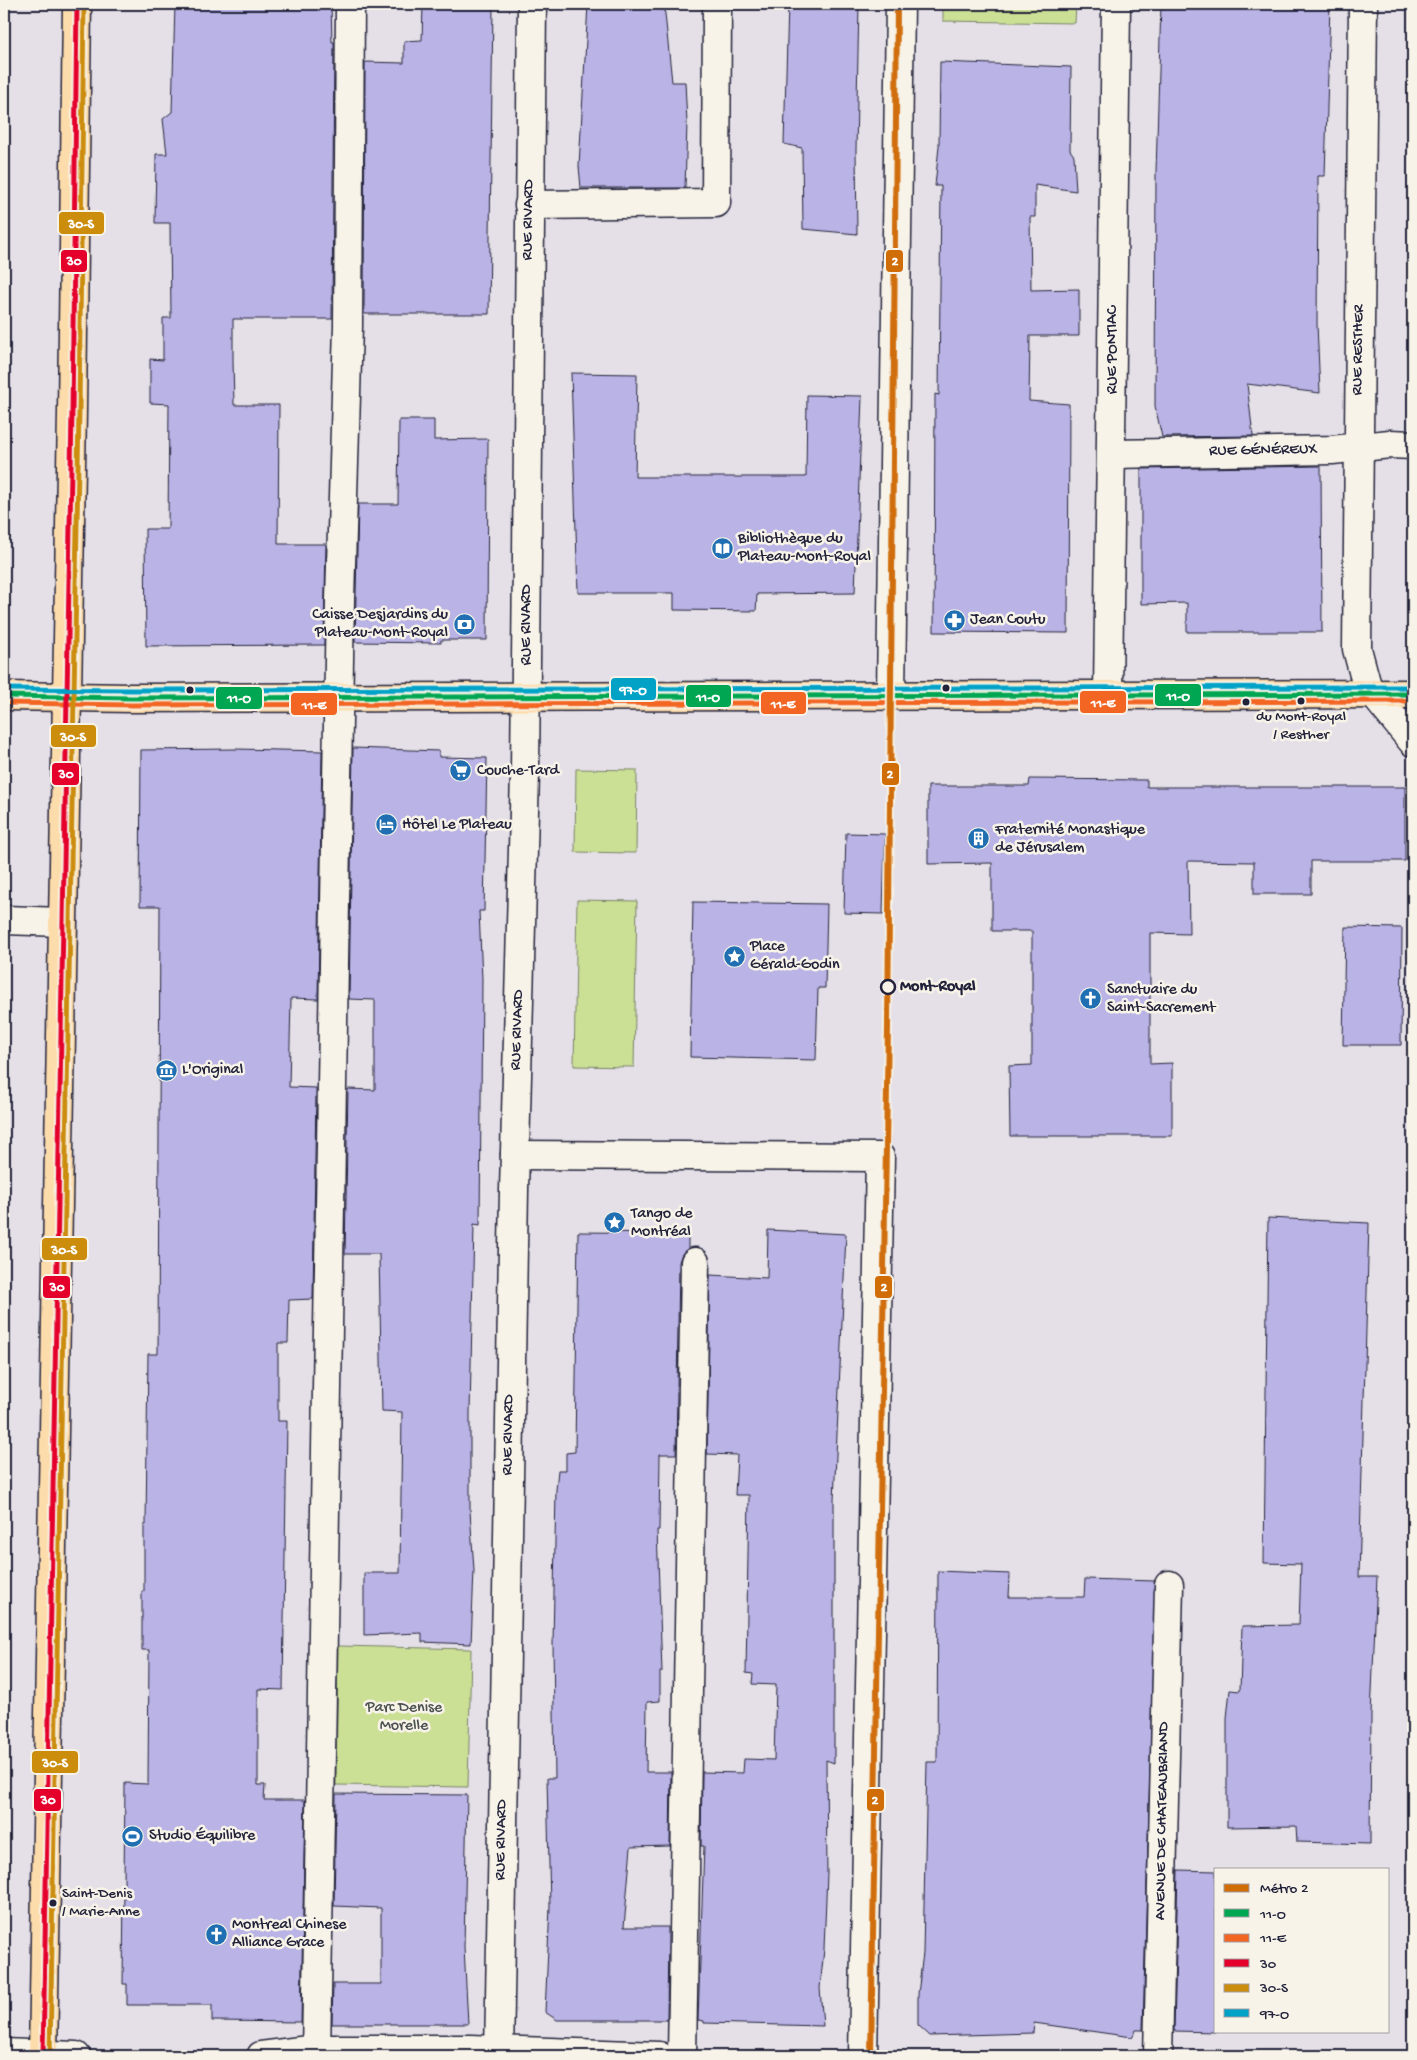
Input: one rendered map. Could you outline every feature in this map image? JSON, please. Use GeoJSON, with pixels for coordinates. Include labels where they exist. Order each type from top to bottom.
{"type":"FeatureCollection","features":[{"type":"Feature","properties":{"kind":"main road"},"geometry":{"type":"LineString","coordinates":[[43,2056],[77,4]]}},
{"type":"Feature","properties":{"kind":"main road"},"geometry":{"type":"LineString","coordinates":[[4,696],[526,697],[1413,694]]}},
{"type":"Feature","properties":{"kind":"street"},"geometry":{"type":"LineString","coordinates":[[316,2052],[339,696],[348,326],[350,4]]}},
{"type":"Feature","properties":{"kind":"street","name":"RUE RIVARD"},"geometry":{"type":"LineString","coordinates":[[499,2053],[515,1156],[526,697],[532,4]]}},
{"type":"Feature","properties":{"kind":"street"},"geometry":{"type":"LineString","coordinates":[[529,205],[716,203],[717,4]]}},
{"type":"Feature","properties":{"kind":"street"},"geometry":{"type":"LineString","coordinates":[[891,695],[900,4]]}},
{"type":"Feature","properties":{"kind":"street","name":"RUE PONTIAC"},"geometry":{"type":"LineString","coordinates":[[1108,695],[1116,4]]}},
{"type":"Feature","properties":{"kind":"street","name":"RUE RESTHER"},"geometry":{"type":"LineString","coordinates":[[1363,4],[1357,649],[1362,674],[1371,693],[1413,742]]}},
{"type":"Feature","properties":{"kind":"street","name":"RUE GÉNÉREUX"},"geometry":{"type":"LineString","coordinates":[[1112,454],[1332,450],[1413,445]]}},
{"type":"Feature","properties":{"kind":"street"},"geometry":{"type":"LineString","coordinates":[[4,920],[62,922]]}},
{"type":"Feature","properties":{"kind":"street"},"geometry":{"type":"LineString","coordinates":[[515,1156],[880,1157],[864,2056]]}},
{"type":"Feature","properties":{"kind":"street"},"geometry":{"type":"LineString","coordinates":[[682,2056],[695,1262]]}},
{"type":"Feature","properties":{"kind":"street","name":"AVENUE DE CHATEAUBRIAND"},"geometry":{"type":"LineString","coordinates":[[1158,2056],[1169,1585]]}},
{"type":"Feature","properties":{"kind":"street"},"geometry":{"type":"LineString","coordinates":[[261,2056],[316,2052],[659,2056]]}},
{"type":"Feature","properties":{"kind":"street"},"geometry":{"type":"LineString","coordinates":[[4,2053],[76,2056]]}},
{"type":"Feature","properties":{"kind":"green space"},"geometry":{"type":"Polygon","coordinates":[[[943,4],[1076,4],[1075,23],[943,21],[943,4]]]}},
{"type":"Feature","properties":{"kind":"green space"},"geometry":{"type":"Polygon","coordinates":[[[576,769],[637,770],[636,853],[575,852],[576,769]]]}},
{"type":"Feature","properties":{"kind":"green space"},"geometry":{"type":"Polygon","coordinates":[[[577,900],[637,901],[634,1067],[574,1066],[577,900]]]}},
{"type":"Feature","properties":{"kind":"green space","name":"Parc Denise Morelle"},"geometry":{"type":"Polygon","coordinates":[[[338,1646],[471,1649],[468,1787],[336,1785],[338,1646]]]}},
{"type":"Feature","properties":{"kind":"building"},"geometry":{"type":"Polygon","coordinates":[[[175,4],[331,4],[332,42],[334,42],[332,319],[233,319],[234,405],[279,405],[278,544],[326,544],[324,645],[146,646],[145,529],[168,529],[169,404],[150,403],[150,359],[163,360],[163,318],[171,318],[170,223],[155,223],[156,154],[167,154],[163,119],[172,112],[175,4]]]}},
{"type":"Feature","properties":{"kind":"building"},"geometry":{"type":"Polygon","coordinates":[[[423,4],[493,4],[489,314],[364,314],[365,62],[404,63],[404,41],[422,40],[423,4]]]}},
{"type":"Feature","properties":{"kind":"building"},"geometry":{"type":"Polygon","coordinates":[[[588,4],[664,4],[672,82],[685,82],[687,123],[685,188],[581,188],[579,166],[588,4]]]}},
{"type":"Feature","properties":{"kind":"building"},"geometry":{"type":"Polygon","coordinates":[[[788,4],[859,4],[856,150],[857,234],[803,229],[802,148],[784,144],[788,4]]]}},
{"type":"Feature","properties":{"kind":"building"},"geometry":{"type":"Polygon","coordinates":[[[1161,4],[1330,4],[1325,176],[1318,176],[1317,324],[1320,393],[1247,384],[1253,436],[1162,437],[1155,406],[1156,172],[1161,4]]]}},
{"type":"Feature","properties":{"kind":"building"},"geometry":{"type":"Polygon","coordinates":[[[940,62],[1071,67],[1070,150],[1074,156],[1076,191],[1035,185],[1035,217],[1030,217],[1031,290],[1079,289],[1079,336],[1030,336],[1029,401],[1069,404],[1068,633],[934,632],[935,394],[939,395],[941,186],[935,186],[939,146],[940,62]]]}},
{"type":"Feature","properties":{"kind":"building"},"geometry":{"type":"Polygon","coordinates":[[[571,373],[637,374],[635,477],[806,477],[807,395],[862,396],[855,593],[757,594],[756,611],[674,610],[674,593],[578,593],[571,373]]]}},
{"type":"Feature","properties":{"kind":"building"},"geometry":{"type":"Polygon","coordinates":[[[399,420],[434,420],[434,440],[488,439],[487,640],[441,640],[441,643],[355,642],[358,504],[398,504],[399,420]]]}},
{"type":"Feature","properties":{"kind":"building"},"geometry":{"type":"Polygon","coordinates":[[[1321,466],[1322,632],[1187,632],[1187,603],[1141,604],[1141,469],[1321,466]]]}},
{"type":"Feature","properties":{"kind":"building"},"geometry":{"type":"Polygon","coordinates":[[[353,748],[439,751],[439,757],[487,758],[484,911],[479,911],[482,979],[480,1225],[474,1224],[470,1413],[470,1511],[474,1570],[471,1644],[422,1642],[422,1633],[364,1635],[364,1573],[400,1573],[402,1412],[382,1411],[379,1254],[345,1254],[348,1089],[375,1090],[375,1000],[349,999],[353,748]]]}},
{"type":"Feature","properties":{"kind":"building"},"geometry":{"type":"Polygon","coordinates":[[[236,749],[322,751],[318,999],[291,998],[289,1087],[316,1088],[313,1299],[289,1300],[288,1343],[278,1343],[278,1421],[287,1421],[283,1690],[258,1689],[258,1785],[265,1785],[264,1800],[305,1800],[301,2022],[212,2021],[212,2005],[127,2005],[127,1984],[123,1984],[125,1783],[148,1784],[149,1650],[142,1650],[142,1591],[144,1591],[144,1525],[146,1525],[148,1354],[158,1354],[160,906],[140,906],[141,750],[236,749]]]}},
{"type":"Feature","properties":{"kind":"building"},"geometry":{"type":"Polygon","coordinates":[[[1030,779],[1147,780],[1147,787],[1405,787],[1405,861],[1311,861],[1311,894],[1254,894],[1254,862],[1188,861],[1189,934],[1150,933],[1150,1064],[1172,1063],[1172,1136],[1010,1136],[1009,1066],[1032,1065],[1032,931],[992,931],[992,863],[928,864],[928,786],[1029,786],[1030,779]]]}},
{"type":"Feature","properties":{"kind":"building"},"geometry":{"type":"Polygon","coordinates":[[[846,833],[885,834],[883,914],[844,913],[846,833]]]}},
{"type":"Feature","properties":{"kind":"building"},"geometry":{"type":"Polygon","coordinates":[[[693,902],[827,904],[825,988],[818,988],[816,1060],[690,1057],[693,902]]]}},
{"type":"Feature","properties":{"kind":"building"},"geometry":{"type":"Polygon","coordinates":[[[1345,927],[1402,928],[1401,1045],[1343,1045],[1345,927]]]}},
{"type":"Feature","properties":{"kind":"building"},"geometry":{"type":"Polygon","coordinates":[[[1268,1218],[1369,1223],[1359,1577],[1377,1577],[1371,1715],[1370,1844],[1297,1842],[1296,1826],[1227,1827],[1227,1718],[1230,1690],[1240,1691],[1242,1626],[1299,1625],[1301,1564],[1264,1563],[1268,1218]]]}},
{"type":"Feature","properties":{"kind":"building"},"geometry":{"type":"Polygon","coordinates":[[[768,1230],[846,1234],[834,1500],[834,1763],[826,1760],[827,1873],[824,1949],[820,1988],[823,2026],[704,2023],[704,2021],[698,2020],[704,1846],[701,1846],[702,1772],[743,1773],[744,1759],[774,1760],[776,1685],[752,1684],[753,1674],[746,1673],[749,1495],[735,1495],[737,1455],[707,1454],[710,1275],[767,1278],[768,1230]]]}},
{"type":"Feature","properties":{"kind":"building"},"geometry":{"type":"Polygon","coordinates":[[[578,1232],[688,1233],[688,1248],[682,1254],[679,1262],[676,1454],[660,1454],[659,1530],[657,1530],[662,1672],[660,1672],[660,1701],[647,1702],[646,1772],[671,1772],[670,1846],[631,1847],[624,1927],[668,1927],[667,2020],[557,2020],[545,2012],[550,1907],[547,1778],[555,1778],[553,1643],[556,1490],[558,1470],[566,1470],[566,1453],[575,1452],[578,1232]]]}},
{"type":"Feature","properties":{"kind":"building"},"geometry":{"type":"Polygon","coordinates":[[[938,1571],[1010,1574],[1009,1597],[1084,1597],[1085,1579],[1155,1581],[1143,2030],[1136,2030],[1132,2037],[1034,2023],[1033,2033],[930,2036],[918,2025],[918,1994],[923,1953],[927,1762],[937,1762],[938,1571]]]}},
{"type":"Feature","properties":{"kind":"building"},"geometry":{"type":"Polygon","coordinates":[[[336,1794],[467,1795],[464,1947],[468,2024],[332,2024],[333,1984],[381,1984],[381,1908],[334,1906],[336,1794]]]}},
{"type":"Feature","properties":{"kind":"building"},"geometry":{"type":"Polygon","coordinates":[[[1178,1870],[1214,1871],[1214,2032],[1174,2031],[1178,1870]]]}},
{"type":"Feature","properties":{"kind":"metro line","name":"2"},"geometry":{"type":"LineString","coordinates":[[871,2056],[888,1026],[897,4]]}},
{"type":"Feature","properties":{"kind":"transit line","name":"30"},"geometry":{"type":"LineString","coordinates":[[43,2056],[72,412],[77,4]]}},
{"type":"Feature","properties":{"kind":"transit line","name":"30-S"},"geometry":{"type":"LineString","coordinates":[[50,2056],[79,412],[84,4]]}},
{"type":"Feature","properties":{"kind":"transit line","name":"97-O"},"geometry":{"type":"LineString","coordinates":[[4,689],[1413,687]]}},
{"type":"Feature","properties":{"kind":"transit line","name":"11-O"},"geometry":{"type":"LineString","coordinates":[[4,696],[132,698],[1413,694]]}},
{"type":"Feature","properties":{"kind":"transit line","name":"11-E"},"geometry":{"type":"LineString","coordinates":[[4,703],[132,705],[1413,701]]}},
{"type":"Feature","properties":{"kind":"place","name":"Bibliothèque du Plateau-Mont-Royal"},"geometry":{"type":"Point","coordinates":[722,548]}},
{"type":"Feature","properties":{"kind":"place","name":"Jean Coutu"},"geometry":{"type":"Point","coordinates":[954,620]}},
{"type":"Feature","properties":{"kind":"place","name":"Caisse Desjardins du Plateau-Mont-Royal"},"geometry":{"type":"Point","coordinates":[464,624]}},
{"type":"Feature","properties":{"kind":"place","name":"du Mont-Royal / Resther"},"geometry":{"type":"Point","coordinates":[1301,701]}},
{"type":"Feature","properties":{"kind":"place","name":"Couche-Tard"},"geometry":{"type":"Point","coordinates":[461,771]}},
{"type":"Feature","properties":{"kind":"place","name":"Hôtel Le Plateau"},"geometry":{"type":"Point","coordinates":[386,825]}},
{"type":"Feature","properties":{"kind":"place","name":"Fraternité Monastique de Jérusalem"},"geometry":{"type":"Point","coordinates":[979,839]}},
{"type":"Feature","properties":{"kind":"place","name":"Place Gérald-Godin"},"geometry":{"type":"Point","coordinates":[734,956]}},
{"type":"Feature","properties":{"kind":"place","name":"Mont-Royal"},"geometry":{"type":"Point","coordinates":[888,987]}},
{"type":"Feature","properties":{"kind":"place","name":"Sanctuaire du Saint-Sacrement"},"geometry":{"type":"Point","coordinates":[1091,999]}},
{"type":"Feature","properties":{"kind":"place","name":"L'Original"},"geometry":{"type":"Point","coordinates":[166,1070]}},
{"type":"Feature","properties":{"kind":"place","name":"Tango de Montréal"},"geometry":{"type":"Point","coordinates":[615,1223]}},
{"type":"Feature","properties":{"kind":"place","name":"Studio Équilibre"},"geometry":{"type":"Point","coordinates":[133,1836]}},
{"type":"Feature","properties":{"kind":"place","name":"Saint-Denis / Marie-Anne"},"geometry":{"type":"Point","coordinates":[53,1903]}},
{"type":"Feature","properties":{"kind":"place","name":"Montreal Chinese Alliance Grace"},"geometry":{"type":"Point","coordinates":[216,1934]}}]}
